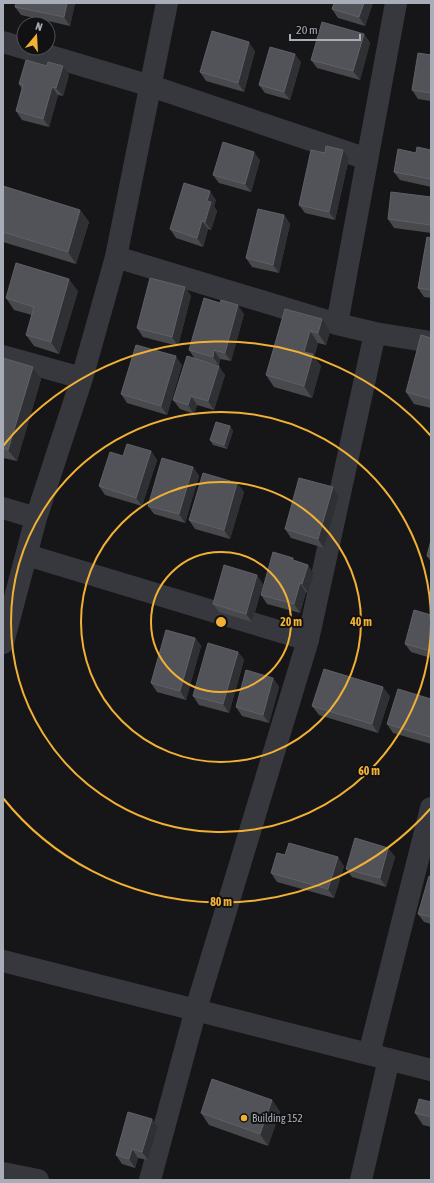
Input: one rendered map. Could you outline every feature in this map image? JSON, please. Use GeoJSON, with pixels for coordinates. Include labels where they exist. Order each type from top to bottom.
{"type":"FeatureCollection","features":[{"type":"Feature","properties":{"kind":"street"},"geometry":{"type":"LineString","coordinates":[[3,643],[36,518],[82,378],[116,257],[167,3]]}},
{"type":"Feature","properties":{"kind":"street"},"geometry":{"type":"LineString","coordinates":[[337,324],[396,3]]}},
{"type":"Feature","properties":{"kind":"street"},"geometry":{"type":"LineString","coordinates":[[3,42],[151,86],[367,159]]}},
{"type":"Feature","properties":{"kind":"street"},"geometry":{"type":"LineString","coordinates":[[116,257],[337,324],[374,333],[431,342]]}},
{"type":"Feature","properties":{"kind":"street"},"geometry":{"type":"LineString","coordinates":[[150,1180],[196,1009],[308,640],[374,333]]}},
{"type":"Feature","properties":{"kind":"street"},"geometry":{"type":"LineString","coordinates":[[3,356],[82,378]]}},
{"type":"Feature","properties":{"kind":"street"},"geometry":{"type":"LineString","coordinates":[[3,508],[36,518]]}},
{"type":"Feature","properties":{"kind":"street"},"geometry":{"type":"LineString","coordinates":[[26,555],[308,640]]}},
{"type":"Feature","properties":{"kind":"street"},"geometry":{"type":"LineString","coordinates":[[368,1054],[423,871],[431,808]]}},
{"type":"Feature","properties":{"kind":"street"},"geometry":{"type":"LineString","coordinates":[[3,961],[431,1070]]}},
{"type":"Feature","properties":{"kind":"street"},"geometry":{"type":"LineString","coordinates":[[361,1180],[390,1059]]}},
{"type":"Feature","properties":{"kind":"street"},"geometry":{"type":"LineString","coordinates":[[3,1173],[38,1180]]}},
{"type":"Feature","properties":{"kind":"building"},"geometry":{"type":"Polygon","coordinates":[[[16,3],[67,3],[64,17],[15,7],[16,3]]]}},
{"type":"Feature","properties":{"kind":"building"},"geometry":{"type":"Polygon","coordinates":[[[334,3],[364,3],[359,17],[332,9],[334,3]]]}},
{"type":"Feature","properties":{"kind":"building"},"geometry":{"type":"Polygon","coordinates":[[[322,22],[364,34],[353,71],[311,60],[322,22]]]}},
{"type":"Feature","properties":{"kind":"building"},"geometry":{"type":"Polygon","coordinates":[[[212,31],[249,42],[238,83],[200,72],[212,31]]]}},
{"type":"Feature","properties":{"kind":"building"},"geometry":{"type":"Polygon","coordinates":[[[270,47],[295,54],[284,92],[259,85],[270,47]]]}},
{"type":"Feature","properties":{"kind":"building"},"geometry":{"type":"Polygon","coordinates":[[[418,53],[431,55],[431,93],[412,90],[418,53]]]}},
{"type":"Feature","properties":{"kind":"building"},"geometry":{"type":"Polygon","coordinates":[[[26,60],[47,66],[48,62],[63,66],[56,88],[52,87],[43,119],[16,111],[23,85],[19,84],[26,60]]]}},
{"type":"Feature","properties":{"kind":"building"},"geometry":{"type":"Polygon","coordinates":[[[223,142],[254,152],[245,184],[213,175],[223,142]]]}},
{"type":"Feature","properties":{"kind":"building"},"geometry":{"type":"Polygon","coordinates":[[[326,146],[343,150],[329,212],[299,205],[311,150],[325,153],[326,146]]]}},
{"type":"Feature","properties":{"kind":"building"},"geometry":{"type":"Polygon","coordinates":[[[417,147],[431,150],[431,179],[394,172],[398,149],[416,153],[417,147]]]}},
{"type":"Feature","properties":{"kind":"building"},"geometry":{"type":"Polygon","coordinates":[[[184,183],[210,191],[207,201],[211,202],[205,222],[202,221],[197,238],[170,229],[184,183]]]}},
{"type":"Feature","properties":{"kind":"building"},"geometry":{"type":"Polygon","coordinates":[[[3,186],[80,210],[68,252],[3,232],[3,186]]]}},
{"type":"Feature","properties":{"kind":"building"},"geometry":{"type":"Polygon","coordinates":[[[391,192],[431,197],[431,225],[388,219],[391,192]]]}},
{"type":"Feature","properties":{"kind":"building"},"geometry":{"type":"Polygon","coordinates":[[[258,209],[284,215],[273,265],[246,258],[258,209]]]}},
{"type":"Feature","properties":{"kind":"building"},"geometry":{"type":"Polygon","coordinates":[[[427,237],[431,238],[431,290],[418,288],[427,237]]]}},
{"type":"Feature","properties":{"kind":"building"},"geometry":{"type":"Polygon","coordinates":[[[16,263],[69,279],[51,342],[26,335],[34,307],[6,298],[16,263]]]}},
{"type":"Feature","properties":{"kind":"building"},"geometry":{"type":"Polygon","coordinates":[[[150,278],[185,287],[172,337],[137,328],[150,278]]]}},
{"type":"Feature","properties":{"kind":"building"},"geometry":{"type":"Polygon","coordinates":[[[204,298],[220,303],[221,300],[238,305],[225,353],[214,350],[213,357],[189,350],[204,298]]]}},
{"type":"Feature","properties":{"kind":"building"},"geometry":{"type":"Polygon","coordinates":[[[285,309],[322,319],[318,333],[310,331],[304,352],[313,354],[304,386],[266,375],[285,309]]]}},
{"type":"Feature","properties":{"kind":"building"},"geometry":{"type":"Polygon","coordinates":[[[421,335],[431,338],[431,399],[406,392],[421,335]]]}},
{"type":"Feature","properties":{"kind":"building"},"geometry":{"type":"Polygon","coordinates":[[[136,345],[176,356],[161,406],[121,394],[136,345]]]}},
{"type":"Feature","properties":{"kind":"building"},"geometry":{"type":"Polygon","coordinates":[[[187,356],[219,366],[208,401],[191,396],[188,405],[173,400],[187,356]]]}},
{"type":"Feature","properties":{"kind":"building"},"geometry":{"type":"Polygon","coordinates":[[[3,358],[33,367],[8,450],[3,448],[3,358]]]}},
{"type":"Feature","properties":{"kind":"building"},"geometry":{"type":"Polygon","coordinates":[[[216,422],[230,426],[224,445],[210,440],[216,422]]]}},
{"type":"Feature","properties":{"kind":"building"},"geometry":{"type":"Polygon","coordinates":[[[127,444],[151,451],[136,498],[99,486],[110,452],[123,456],[127,444]]]}},
{"type":"Feature","properties":{"kind":"building"},"geometry":{"type":"Polygon","coordinates":[[[162,458],[193,467],[179,514],[148,506],[162,458]]]}},
{"type":"Feature","properties":{"kind":"building"},"geometry":{"type":"Polygon","coordinates":[[[203,473],[237,483],[224,530],[189,520],[203,473]]]}},
{"type":"Feature","properties":{"kind":"building"},"geometry":{"type":"Polygon","coordinates":[[[299,478],[333,487],[318,539],[285,529],[299,478]]]}},
{"type":"Feature","properties":{"kind":"building"},"geometry":{"type":"Polygon","coordinates":[[[431,540],[431,557],[427,556],[431,540]]]}},
{"type":"Feature","properties":{"kind":"building"},"geometry":{"type":"Polygon","coordinates":[[[273,552],[293,558],[293,560],[308,565],[302,584],[300,583],[294,604],[261,595],[273,552]]]}},
{"type":"Feature","properties":{"kind":"building"},"geometry":{"type":"Polygon","coordinates":[[[224,565],[257,575],[246,614],[213,604],[224,565]]]}},
{"type":"Feature","properties":{"kind":"building"},"geometry":{"type":"Polygon","coordinates":[[[414,610],[431,615],[431,651],[405,644],[414,610]]]}},
{"type":"Feature","properties":{"kind":"building"},"geometry":{"type":"Polygon","coordinates":[[[166,630],[195,638],[180,691],[151,683],[166,630]]]}},
{"type":"Feature","properties":{"kind":"building"},"geometry":{"type":"Polygon","coordinates":[[[208,643],[238,652],[223,704],[193,696],[208,643]]]}},
{"type":"Feature","properties":{"kind":"building"},"geometry":{"type":"Polygon","coordinates":[[[324,669],[383,687],[372,724],[312,706],[324,669]]]}},
{"type":"Feature","properties":{"kind":"building"},"geometry":{"type":"Polygon","coordinates":[[[246,670],[273,678],[263,715],[236,707],[246,670]]]}},
{"type":"Feature","properties":{"kind":"building"},"geometry":{"type":"Polygon","coordinates":[[[398,689],[431,699],[430,737],[387,724],[398,689]]]}},
{"type":"Feature","properties":{"kind":"building"},"geometry":{"type":"Polygon","coordinates":[[[355,838],[388,848],[380,878],[346,869],[355,838]]]}},
{"type":"Feature","properties":{"kind":"building"},"geometry":{"type":"Polygon","coordinates":[[[289,843],[338,857],[328,889],[271,873],[277,853],[285,855],[289,843]]]}},
{"type":"Feature","properties":{"kind":"building"},"geometry":{"type":"Polygon","coordinates":[[[429,876],[431,877],[431,917],[418,914],[429,876]]]}},
{"type":"Feature","properties":{"kind":"building","name":"Building 152"},"geometry":{"type":"Polygon","coordinates":[[[212,1079],[272,1100],[260,1134],[201,1113],[212,1079]]]}},
{"type":"Feature","properties":{"kind":"building"},"geometry":{"type":"Polygon","coordinates":[[[419,1099],[431,1102],[431,1117],[415,1113],[419,1099]]]}},
{"type":"Feature","properties":{"kind":"building"},"geometry":{"type":"Polygon","coordinates":[[[128,1112],[152,1119],[142,1152],[132,1149],[129,1159],[116,1155],[128,1112]]]}},
{"type":"Feature","properties":{"kind":"place","name":"Building 152"},"geometry":{"type":"Point","coordinates":[244,1118]}}]}
